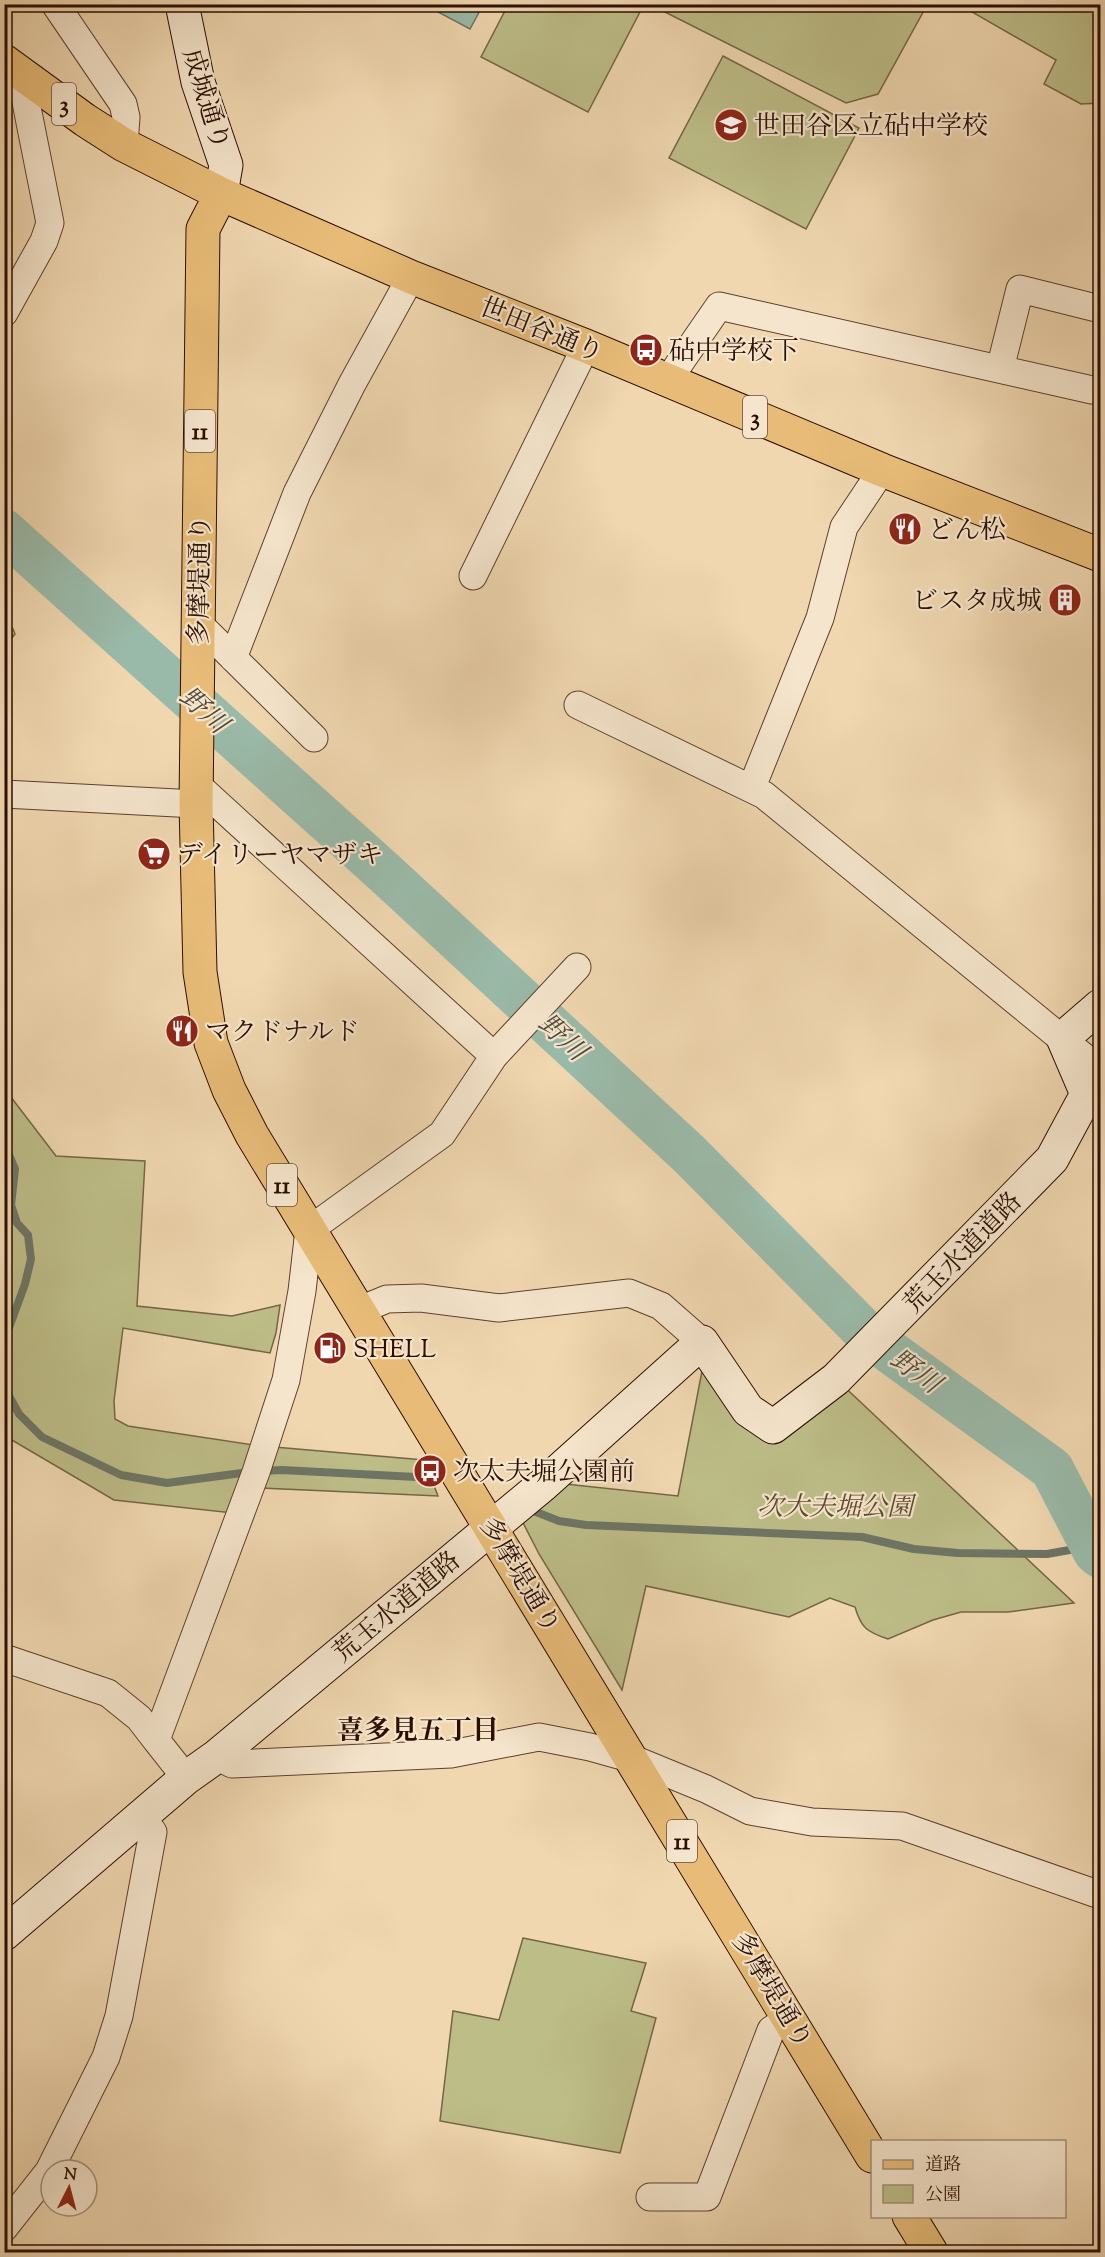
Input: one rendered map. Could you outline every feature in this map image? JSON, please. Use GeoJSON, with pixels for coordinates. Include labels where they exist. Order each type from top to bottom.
{"type":"FeatureCollection","features":[{"type":"Feature","properties":{"kind":"main road","name":"成城通り"},"geometry":{"type":"LineString","coordinates":[[182,4],[198,82],[226,165],[221,194]]}},
{"type":"Feature","properties":{"kind":"main road","name":"世田谷通り"},"geometry":{"type":"LineString","coordinates":[[12,67],[124,145],[221,194],[411,277],[586,346],[882,470],[1101,555]]}},
{"type":"Feature","properties":{"kind":"main road","name":"多摩堤通り"},"geometry":{"type":"LineString","coordinates":[[221,194],[203,229],[196,784],[200,972],[211,1043],[229,1090],[243,1117],[309,1230],[360,1310],[871,2153]]}},
{"type":"Feature","properties":{"kind":"main road"},"geometry":{"type":"LineString","coordinates":[[1063,1038],[1101,1006]]}},
{"type":"Feature","properties":{"kind":"main road","name":"荒玉水道道路"},"geometry":{"type":"LineString","coordinates":[[4,1934],[186,1778],[217,1756],[544,1484],[702,1342],[747,1410],[773,1427],[837,1379],[1052,1159],[1087,1095],[1063,1038]]}},
{"type":"Feature","properties":{"kind":"main road"},"geometry":{"type":"LineString","coordinates":[[910,2218],[931,2253]]}},
{"type":"Feature","properties":{"kind":"street"},"geometry":{"type":"LineString","coordinates":[[55,4],[123,104],[126,117],[124,145]]}},
{"type":"Feature","properties":{"kind":"street"},"geometry":{"type":"LineString","coordinates":[[4,313],[44,241],[50,223],[12,67]]}},
{"type":"Feature","properties":{"kind":"street"},"geometry":{"type":"LineString","coordinates":[[233,658],[297,493],[352,384],[411,277]]}},
{"type":"Feature","properties":{"kind":"street"},"geometry":{"type":"LineString","coordinates":[[1000,369],[1020,289],[1101,309]]}},
{"type":"Feature","properties":{"kind":"street"},"geometry":{"type":"LineString","coordinates":[[668,380],[719,306],[1092,390]]}},
{"type":"Feature","properties":{"kind":"street"},"geometry":{"type":"LineString","coordinates":[[473,576],[586,346]]}},
{"type":"Feature","properties":{"kind":"street"},"geometry":{"type":"LineString","coordinates":[[752,787],[820,618],[844,527],[882,470]]}},
{"type":"Feature","properties":{"kind":"street"},"geometry":{"type":"LineString","coordinates":[[198,629],[233,658],[314,738]]}},
{"type":"Feature","properties":{"kind":"street"},"geometry":{"type":"LineString","coordinates":[[578,705],[752,787],[764,795],[1101,1070]]}},
{"type":"Feature","properties":{"kind":"street"},"geometry":{"type":"LineString","coordinates":[[4,794],[196,784],[499,1051]]}},
{"type":"Feature","properties":{"kind":"street"},"geometry":{"type":"LineString","coordinates":[[156,1740],[259,1464],[286,1380],[309,1230],[442,1134],[499,1051],[574,970]]}},
{"type":"Feature","properties":{"kind":"street"},"geometry":{"type":"LineString","coordinates":[[360,1310],[387,1299],[422,1298],[499,1308],[629,1293],[661,1306],[702,1342]]}},
{"type":"Feature","properties":{"kind":"street"},"geometry":{"type":"LineString","coordinates":[[4,1658],[108,1693],[139,1718],[186,1778]]}},
{"type":"Feature","properties":{"kind":"street"},"geometry":{"type":"LineString","coordinates":[[217,1756],[232,1764],[451,1754],[538,1737],[590,1747],[633,1759],[706,1789],[750,1811],[812,1822],[902,1826],[1101,1895]]}},
{"type":"Feature","properties":{"kind":"street"},"geometry":{"type":"LineString","coordinates":[[4,2228],[49,2170],[85,2103],[108,2052],[119,2016],[153,1832],[142,1817]]}},
{"type":"Feature","properties":{"kind":"street"},"geometry":{"type":"LineString","coordinates":[[650,2197],[707,2197],[771,2030],[790,2018]]}},
{"type":"Feature","properties":{"kind":"green space"},"geometry":{"type":"Polygon","coordinates":[[[974,4],[1100,5],[1100,103],[1081,104],[1044,84],[1056,60],[972,12],[974,4]]]}},
{"type":"Feature","properties":{"kind":"green space"},"geometry":{"type":"Polygon","coordinates":[[[508,5],[636,5],[642,8],[588,112],[481,57],[508,5]]]}},
{"type":"Feature","properties":{"kind":"green space"},"geometry":{"type":"Polygon","coordinates":[[[651,5],[927,5],[878,94],[846,103],[651,5]]]}},
{"type":"Feature","properties":{"kind":"green space"},"geometry":{"type":"Polygon","coordinates":[[[723,56],[859,128],[806,229],[669,158],[723,56]]]}},
{"type":"Feature","properties":{"kind":"green space"},"geometry":{"type":"Polygon","coordinates":[[[5,622],[15,634],[5,646],[5,622]]]}},
{"type":"Feature","properties":{"kind":"green space"},"geometry":{"type":"Polygon","coordinates":[[[4,1088],[56,1156],[145,1161],[137,1306],[232,1316],[280,1305],[270,1353],[123,1328],[114,1401],[115,1419],[128,1426],[254,1445],[233,1513],[114,1500],[5,1436],[4,1088]]]}},
{"type":"Feature","properties":{"kind":"green space","name":"次大夫堀公園"},"geometry":{"type":"Polygon","coordinates":[[[703,1366],[769,1440],[836,1379],[1074,1603],[1008,1612],[961,1612],[933,1620],[888,1639],[866,1628],[855,1607],[830,1598],[789,1617],[646,1586],[622,1690],[539,1554],[519,1515],[556,1483],[678,1496],[703,1366]]]}},
{"type":"Feature","properties":{"kind":"green space"},"geometry":{"type":"Polygon","coordinates":[[[274,1447],[424,1460],[438,1496],[261,1488],[274,1447]]]}},
{"type":"Feature","properties":{"kind":"green space"},"geometry":{"type":"Polygon","coordinates":[[[523,1938],[646,1963],[631,2011],[656,2018],[620,2153],[440,2121],[453,2011],[499,2020],[523,1938]]]}},
{"type":"Feature","properties":{"kind":"shaded area"},"geometry":{"type":"Polygon","coordinates":[[[425,5],[483,5],[470,29],[425,5]]]}},
{"type":"Feature","properties":{"kind":"waterway","name":"野川"},"geometry":{"type":"LineString","coordinates":[[4,531],[386,874],[689,1154],[871,1338],[1052,1469],[1095,1552],[1100,1556]]}},
{"type":"Feature","properties":{"kind":"waterway"},"geometry":{"type":"LineString","coordinates":[[4,1143],[15,1169],[11,1205],[17,1223],[28,1235],[31,1259],[25,1284],[6,1336]]}},
{"type":"Feature","properties":{"kind":"waterway"},"geometry":{"type":"LineString","coordinates":[[4,1377],[5,1334]]}},
{"type":"Feature","properties":{"kind":"waterway"},"geometry":{"type":"LineString","coordinates":[[4,1387],[19,1414],[42,1437],[121,1475],[167,1483],[249,1472]]}},
{"type":"Feature","properties":{"kind":"waterway"},"geometry":{"type":"LineString","coordinates":[[261,1471],[282,1470],[416,1477]]}},
{"type":"Feature","properties":{"kind":"waterway"},"geometry":{"type":"LineString","coordinates":[[536,1512],[559,1521],[586,1525],[862,1537],[914,1549],[958,1553],[1047,1554],[1092,1546]]}},
{"type":"Feature","properties":{"kind":"place","name":"世田谷区立砧中学校"},"geometry":{"type":"Point","coordinates":[731,125]}},
{"type":"Feature","properties":{"kind":"place","name":"砧中学校下"},"geometry":{"type":"Point","coordinates":[646,350]}},
{"type":"Feature","properties":{"kind":"place","name":"どん松"},"geometry":{"type":"Point","coordinates":[905,529]}},
{"type":"Feature","properties":{"kind":"place","name":"ビスタ成城"},"geometry":{"type":"Point","coordinates":[1065,600]}},
{"type":"Feature","properties":{"kind":"place","name":"デイリーヤマザキ"},"geometry":{"type":"Point","coordinates":[154,854]}},
{"type":"Feature","properties":{"kind":"place","name":"マクドナルド"},"geometry":{"type":"Point","coordinates":[182,1031]}},
{"type":"Feature","properties":{"kind":"place","name":"SHELL"},"geometry":{"type":"Point","coordinates":[330,1348]}},
{"type":"Feature","properties":{"kind":"place","name":"次太夫堀公園前"},"geometry":{"type":"Point","coordinates":[430,1471]}},
{"type":"Feature","properties":{"kind":"district","name":"喜多見五丁目"},"geometry":{"type":"Point","coordinates":[418,1730]}}]}
